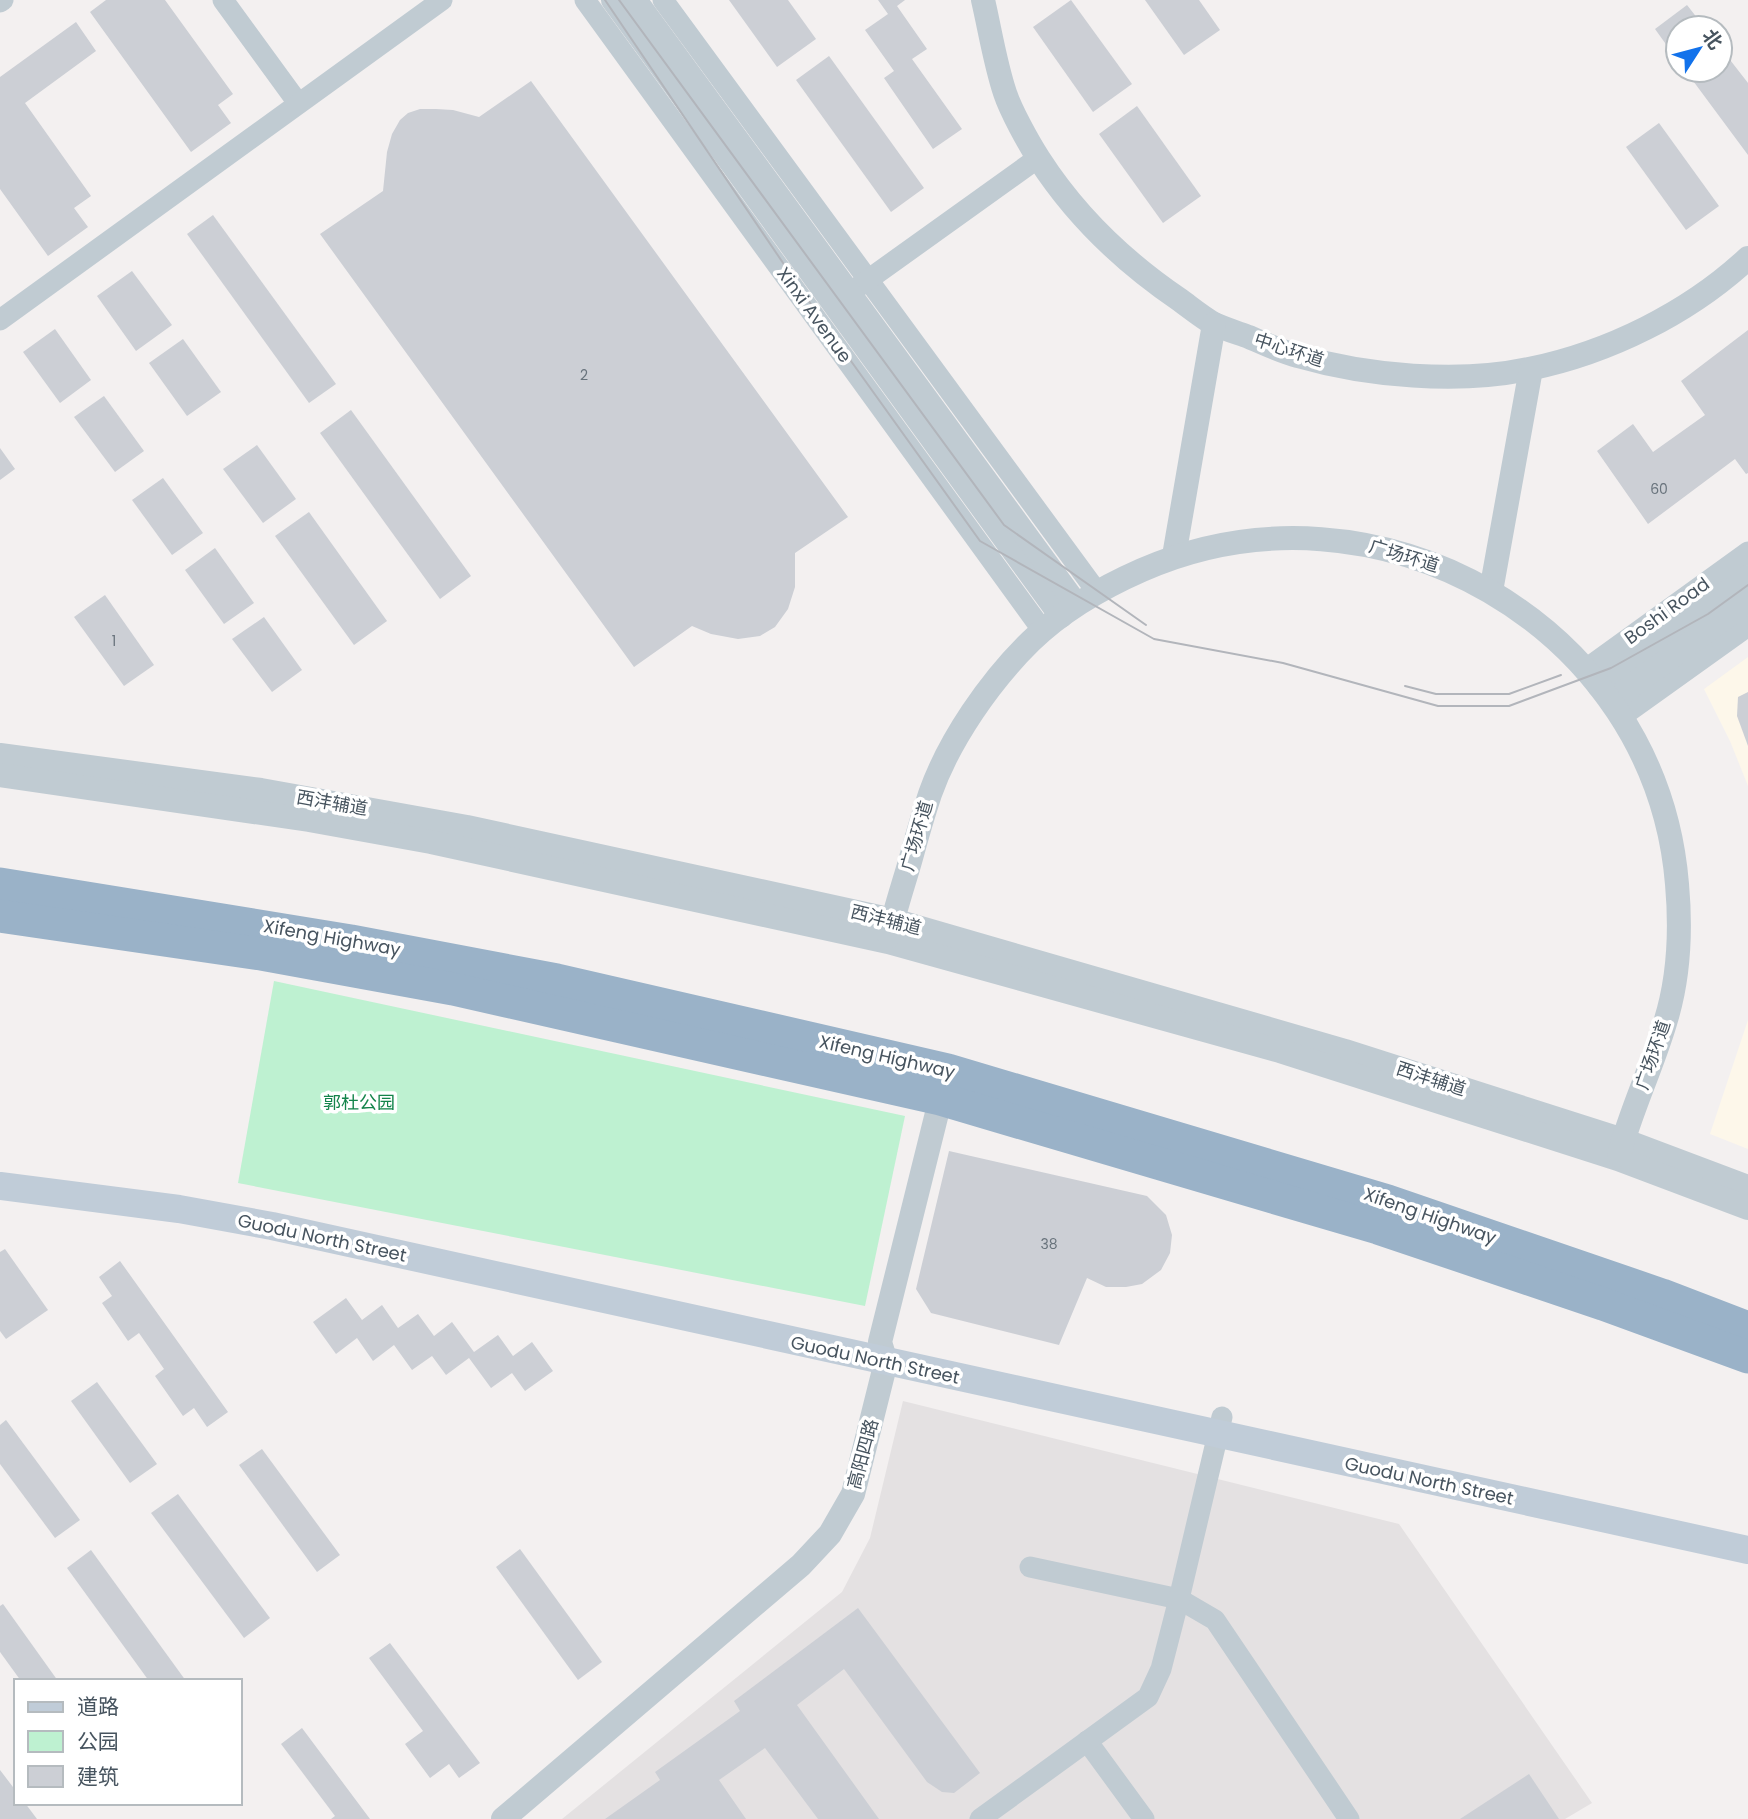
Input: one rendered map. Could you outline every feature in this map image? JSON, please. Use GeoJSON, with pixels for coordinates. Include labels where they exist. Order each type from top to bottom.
{"type":"FeatureCollection","features":[{"type":"Feature","properties":{"kind":"highway","name":"Xifeng Highway"},"geometry":{"type":"LineString","coordinates":[[1,890],[261,954],[944,1085],[1388,1201],[1748,1328]]}},
{"type":"Feature","properties":{"kind":"highway","name":"Xifeng Highway"},"geometry":{"type":"LineString","coordinates":[[944,1085],[1603,1304],[1748,1357]]}},
{"type":"Feature","properties":{"kind":"main road","name":"Guodu North Street"},"geometry":{"type":"LineString","coordinates":[[0,1173],[155,1190],[274,1209],[883,1352]]}},
{"type":"Feature","properties":{"kind":"main road","name":"Guodu North Street"},"geometry":{"type":"LineString","coordinates":[[0,1186],[179,1209],[272,1226],[883,1352],[1220,1426],[1748,1550]]}},
{"type":"Feature","properties":{"kind":"main road","name":"Guodu North Street"},"geometry":{"type":"LineString","coordinates":[[1220,1426],[1748,1533]]}},
{"type":"Feature","properties":{"kind":"street"},"geometry":{"type":"LineString","coordinates":[[223,0],[298,103]]}},
{"type":"Feature","properties":{"kind":"street"},"geometry":{"type":"LineString","coordinates":[[0,320],[442,0]]}},
{"type":"Feature","properties":{"kind":"street","name":"Xinxi Avenue"},"geometry":{"type":"LineString","coordinates":[[585,0],[1069,611]]}},
{"type":"Feature","properties":{"kind":"street","name":"Xinxi Avenue"},"geometry":{"type":"LineString","coordinates":[[613,0],[850,293]]}},
{"type":"Feature","properties":{"kind":"street","name":"Xinxi Avenue"},"geometry":{"type":"LineString","coordinates":[[635,0],[850,293],[1069,611]]}},
{"type":"Feature","properties":{"kind":"street","name":"Xinxi Avenue"},"geometry":{"type":"LineString","coordinates":[[663,0],[850,293]]}},
{"type":"Feature","properties":{"kind":"street","name":"中心环道"},"geometry":{"type":"LineString","coordinates":[[983,0],[1005,94],[1038,158],[1077,210],[1111,247],[1151,281],[1214,324],[1297,356],[1357,369],[1418,375],[1506,373],[1531,369],[1582,354],[1667,318],[1748,258]]}},
{"type":"Feature","properties":{"kind":"street"},"geometry":{"type":"LineString","coordinates":[[850,293],[1038,158]]}},
{"type":"Feature","properties":{"kind":"street"},"geometry":{"type":"LineString","coordinates":[[1174,556],[1214,324]]}},
{"type":"Feature","properties":{"kind":"street"},"geometry":{"type":"LineString","coordinates":[[1491,591],[1531,369]]}},
{"type":"Feature","properties":{"kind":"street","name":"广场环道"},"geometry":{"type":"LineString","coordinates":[[890,931],[931,792],[946,757],[977,704],[1002,672],[1069,611],[1174,556],[1241,541],[1289,538],[1356,541],[1424,560],[1491,591],[1561,643],[1604,693],[1632,734],[1664,813],[1678,885],[1678,941],[1673,988],[1666,1021],[1620,1149]]}},
{"type":"Feature","properties":{"kind":"street","name":"Boshi Road"},"geometry":{"type":"LineString","coordinates":[[1604,693],[1748,552]]}},
{"type":"Feature","properties":{"kind":"street","name":"Boshi Road"},"geometry":{"type":"LineString","coordinates":[[1604,693],[1748,577]]}},
{"type":"Feature","properties":{"kind":"street"},"geometry":{"type":"LineString","coordinates":[[1604,693],[1748,601]]}},
{"type":"Feature","properties":{"kind":"street"},"geometry":{"type":"LineString","coordinates":[[1604,693],[1748,626]]}},
{"type":"Feature","properties":{"kind":"street","name":"西沣辅道"},"geometry":{"type":"LineString","coordinates":[[2,773],[261,790],[467,827],[890,931],[1280,1051],[1748,1187]]}},
{"type":"Feature","properties":{"kind":"street","name":"高阳四路"},"geometry":{"type":"LineString","coordinates":[[503,1819],[801,1565],[830,1534],[853,1494],[944,1085]]}},
{"type":"Feature","properties":{"kind":"street","name":"西沣辅道"},"geometry":{"type":"LineString","coordinates":[[1620,1149],[1748,1208]]}},
{"type":"Feature","properties":{"kind":"street"},"geometry":{"type":"LineString","coordinates":[[980,1819],[1148,1698],[1161,1669],[1180,1600],[1220,1426]]}},
{"type":"Feature","properties":{"kind":"street"},"geometry":{"type":"LineString","coordinates":[[1030,1567],[1180,1600],[1215,1620],[1349,1819]]}},
{"type":"Feature","properties":{"kind":"street"},"geometry":{"type":"LineString","coordinates":[[1087,1741],[1143,1819]]}},
{"type":"Feature","properties":{"kind":"shaded area"},"geometry":{"type":"Polygon","coordinates":[[[1748,657],[1748,786],[1730,741],[1704,689],[1748,657]]]}},
{"type":"Feature","properties":{"kind":"shaded area"},"geometry":{"type":"Polygon","coordinates":[[[1748,1020],[1748,1149],[1710,1134],[1748,1020]]]}},
{"type":"Feature","properties":{"kind":"shaded area"},"geometry":{"type":"Polygon","coordinates":[[[903,1401],[1399,1524],[1592,1803],[1565,1819],[562,1819],[842,1592],[870,1538],[903,1401]]]}},
{"type":"Feature","properties":{"kind":"green space","name":"郭杜公园"},"geometry":{"type":"Polygon","coordinates":[[[274,981],[905,1116],[865,1306],[238,1183],[274,981]]]}},
{"type":"Feature","properties":{"kind":"building"},"geometry":{"type":"Polygon","coordinates":[[[106,0],[165,0],[233,94],[218,105],[231,123],[191,152],[90,12],[106,0]]]}},
{"type":"Feature","properties":{"kind":"building"},"geometry":{"type":"Polygon","coordinates":[[[729,0],[788,0],[816,39],[777,67],[729,0]]]}},
{"type":"Feature","properties":{"kind":"building"},"geometry":{"type":"Polygon","coordinates":[[[878,0],[905,0],[897,6],[927,49],[912,59],[962,129],[933,149],[884,78],[894,71],[865,30],[888,14],[878,0]]]}},
{"type":"Feature","properties":{"kind":"building"},"geometry":{"type":"Polygon","coordinates":[[[1071,0],[1132,84],[1093,112],[1033,27],[1071,0]]]}},
{"type":"Feature","properties":{"kind":"building"},"geometry":{"type":"Polygon","coordinates":[[[1145,0],[1199,0],[1220,30],[1184,55],[1145,0]]]}},
{"type":"Feature","properties":{"kind":"building"},"geometry":{"type":"Polygon","coordinates":[[[1687,5],[1694,14],[1675,14],[1687,5]]]}},
{"type":"Feature","properties":{"kind":"building"},"geometry":{"type":"Polygon","coordinates":[[[76,22],[96,51],[25,103],[91,196],[74,208],[88,227],[48,256],[0,189],[0,77],[76,22]]]}},
{"type":"Feature","properties":{"kind":"building"},"geometry":{"type":"Polygon","coordinates":[[[1664,22],[1664,42],[1655,29],[1664,22]]]}},
{"type":"Feature","properties":{"kind":"building"},"geometry":{"type":"Polygon","coordinates":[[[829,56],[924,188],[891,212],[796,80],[829,56]]]}},
{"type":"Feature","properties":{"kind":"building"},"geometry":{"type":"Polygon","coordinates":[[[1734,65],[1748,83],[1748,155],[1695,84],[1734,84],[1734,65]]]}},
{"type":"Feature","properties":{"kind":"building"},"geometry":{"type":"Polygon","coordinates":[[[531,81],[848,517],[795,553],[795,587],[788,609],[775,627],[760,636],[738,639],[711,634],[692,626],[634,667],[320,234],[383,191],[387,152],[392,134],[400,120],[408,113],[420,109],[436,109],[453,110],[479,117],[531,81]]]}},
{"type":"Feature","properties":{"kind":"building"},"geometry":{"type":"Polygon","coordinates":[[[1137,106],[1201,196],[1163,223],[1099,134],[1137,106]]]}},
{"type":"Feature","properties":{"kind":"building"},"geometry":{"type":"Polygon","coordinates":[[[1659,123],[1719,206],[1686,230],[1626,147],[1659,123]]]}},
{"type":"Feature","properties":{"kind":"building"},"geometry":{"type":"Polygon","coordinates":[[[213,215],[336,384],[309,403],[187,234],[213,215]]]}},
{"type":"Feature","properties":{"kind":"building"},"geometry":{"type":"Polygon","coordinates":[[[132,271],[172,325],[136,351],[97,296],[132,271]]]}},
{"type":"Feature","properties":{"kind":"building"},"geometry":{"type":"Polygon","coordinates":[[[55,329],[91,380],[60,403],[23,352],[55,329]]]}},
{"type":"Feature","properties":{"kind":"building"},"geometry":{"type":"Polygon","coordinates":[[[1748,330],[1748,473],[1746,474],[1735,459],[1648,524],[1597,451],[1633,424],[1653,452],[1705,415],[1681,381],[1748,330]]]}},
{"type":"Feature","properties":{"kind":"building"},"geometry":{"type":"Polygon","coordinates":[[[183,339],[221,392],[187,416],[149,363],[183,339]]]}},
{"type":"Feature","properties":{"kind":"building"},"geometry":{"type":"Polygon","coordinates":[[[104,396],[144,451],[115,472],[74,417],[104,396]]]}},
{"type":"Feature","properties":{"kind":"building"},"geometry":{"type":"Polygon","coordinates":[[[351,410],[471,576],[440,599],[320,433],[351,410]]]}},
{"type":"Feature","properties":{"kind":"building"},"geometry":{"type":"Polygon","coordinates":[[[257,445],[296,499],[263,523],[223,469],[257,445]]]}},
{"type":"Feature","properties":{"kind":"building"},"geometry":{"type":"Polygon","coordinates":[[[0,448],[15,469],[0,480],[0,448]]]}},
{"type":"Feature","properties":{"kind":"building"},"geometry":{"type":"Polygon","coordinates":[[[163,478],[203,533],[172,555],[132,500],[163,478]]]}},
{"type":"Feature","properties":{"kind":"building"},"geometry":{"type":"Polygon","coordinates":[[[309,512],[387,621],[354,645],[275,536],[309,512]]]}},
{"type":"Feature","properties":{"kind":"building"},"geometry":{"type":"Polygon","coordinates":[[[215,548],[254,603],[224,624],[185,570],[215,548]]]}},
{"type":"Feature","properties":{"kind":"building"},"geometry":{"type":"Polygon","coordinates":[[[105,595],[154,665],[124,686],[74,617],[105,595]]]}},
{"type":"Feature","properties":{"kind":"building"},"geometry":{"type":"Polygon","coordinates":[[[264,617],[302,670],[272,692],[232,639],[264,617]]]}},
{"type":"Feature","properties":{"kind":"building"},"geometry":{"type":"Polygon","coordinates":[[[1748,692],[1748,746],[1737,716],[1738,697],[1748,692]]]}},
{"type":"Feature","properties":{"kind":"building"},"geometry":{"type":"Polygon","coordinates":[[[949,1151],[1147,1196],[1166,1215],[1172,1235],[1170,1253],[1161,1270],[1142,1284],[1106,1287],[1087,1278],[1059,1345],[931,1313],[916,1289],[949,1151]]]}},
{"type":"Feature","properties":{"kind":"building"},"geometry":{"type":"Polygon","coordinates":[[[5,1249],[48,1310],[6,1339],[0,1331],[0,1252],[5,1249]]]}},
{"type":"Feature","properties":{"kind":"building"},"geometry":{"type":"Polygon","coordinates":[[[120,1261],[228,1412],[207,1427],[194,1408],[183,1416],[155,1376],[164,1369],[139,1333],[128,1341],[102,1303],[112,1296],[99,1277],[120,1261]]]}},
{"type":"Feature","properties":{"kind":"building"},"geometry":{"type":"Polygon","coordinates":[[[346,1298],[362,1320],[382,1305],[398,1328],[418,1314],[434,1336],[452,1322],[474,1352],[498,1335],[513,1356],[532,1342],[553,1371],[525,1391],[512,1373],[491,1388],[469,1358],[446,1375],[432,1356],[412,1370],[394,1345],[373,1361],[357,1338],[336,1354],[313,1322],[346,1298]]]}},
{"type":"Feature","properties":{"kind":"building"},"geometry":{"type":"Polygon","coordinates":[[[97,1382],[157,1464],[130,1483],[71,1401],[97,1382]]]}},
{"type":"Feature","properties":{"kind":"building"},"geometry":{"type":"Polygon","coordinates":[[[6,1420],[80,1520],[55,1538],[0,1464],[0,1425],[6,1420]]]}},
{"type":"Feature","properties":{"kind":"building"},"geometry":{"type":"Polygon","coordinates":[[[262,1449],[340,1555],[317,1572],[239,1465],[262,1449]]]}},
{"type":"Feature","properties":{"kind":"building"},"geometry":{"type":"Polygon","coordinates":[[[178,1494],[270,1618],[244,1638],[151,1513],[178,1494]]]}},
{"type":"Feature","properties":{"kind":"building"},"geometry":{"type":"Polygon","coordinates":[[[520,1549],[602,1662],[578,1680],[496,1567],[520,1549]]]}},
{"type":"Feature","properties":{"kind":"building"},"geometry":{"type":"Polygon","coordinates":[[[91,1550],[185,1679],[148,1679],[67,1568],[91,1550]]]}},
{"type":"Feature","properties":{"kind":"building"},"geometry":{"type":"Polygon","coordinates":[[[3,1604],[57,1679],[20,1679],[0,1652],[0,1606],[3,1604]]]}},
{"type":"Feature","properties":{"kind":"building"},"geometry":{"type":"Polygon","coordinates":[[[858,1608],[980,1773],[954,1793],[942,1792],[927,1782],[844,1669],[797,1705],[879,1819],[818,1819],[765,1748],[719,1780],[746,1819],[605,1819],[660,1780],[655,1772],[740,1711],[734,1701],[858,1608]]]}},
{"type":"Feature","properties":{"kind":"building"},"geometry":{"type":"Polygon","coordinates":[[[390,1643],[480,1763],[459,1778],[449,1764],[430,1778],[405,1744],[423,1731],[369,1658],[390,1643]]]}},
{"type":"Feature","properties":{"kind":"building"},"geometry":{"type":"Polygon","coordinates":[[[302,1728],[370,1819],[331,1819],[335,1816],[281,1744],[302,1728]]]}},
{"type":"Feature","properties":{"kind":"building"},"geometry":{"type":"Polygon","coordinates":[[[0,1770],[14,1788],[14,1805],[26,1805],[37,1819],[0,1819],[0,1770]]]}},
{"type":"Feature","properties":{"kind":"building"},"geometry":{"type":"Polygon","coordinates":[[[1529,1774],[1559,1819],[1460,1819],[1529,1774]]]}},
{"type":"Feature","properties":{"kind":"tram line"},"geometry":{"type":"LineString","coordinates":[[605,0],[823,322],[980,541],[1154,639],[1283,663],[1438,706],[1509,706],[1611,668],[1708,614],[1748,585]]}},
{"type":"Feature","properties":{"kind":"tram line"},"geometry":{"type":"LineString","coordinates":[[619,0],[1004,525],[1146,625]]}},
{"type":"Feature","properties":{"kind":"tram line"},"geometry":{"type":"LineString","coordinates":[[1405,686],[1436,694],[1509,694],[1561,675]]}}]}
